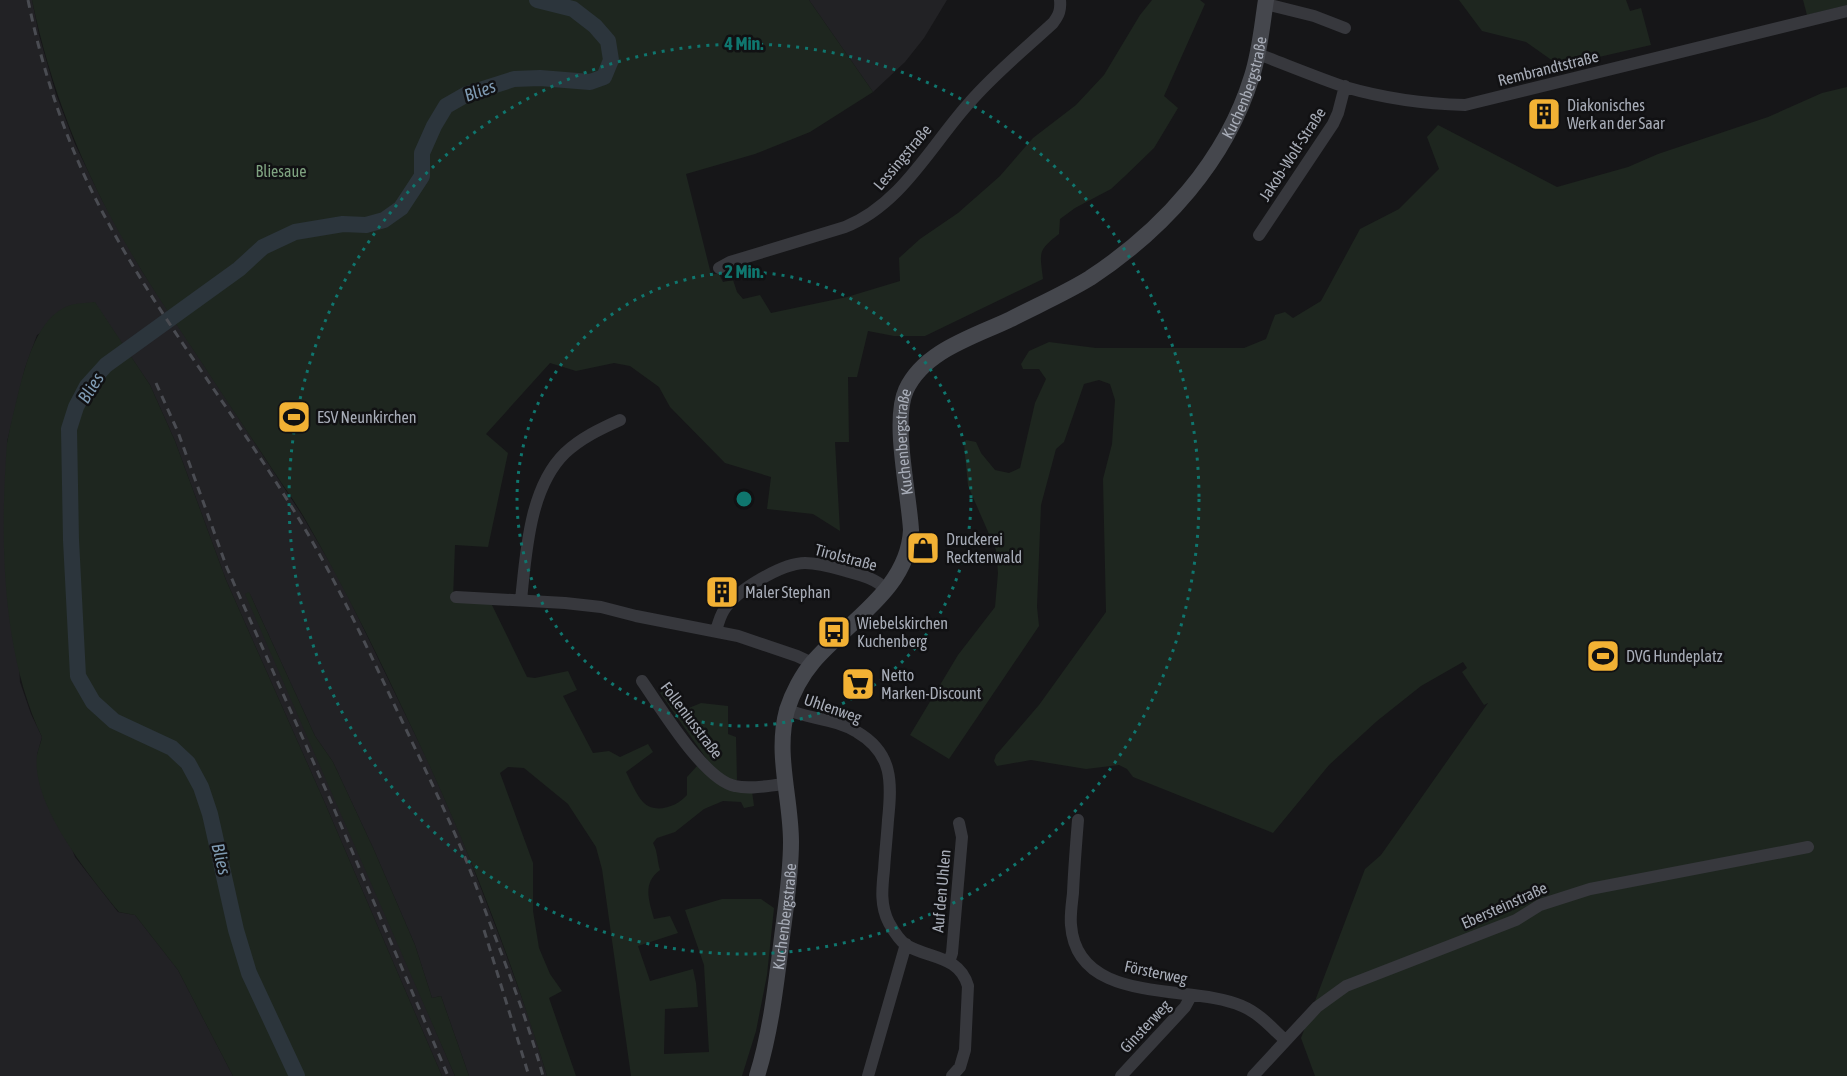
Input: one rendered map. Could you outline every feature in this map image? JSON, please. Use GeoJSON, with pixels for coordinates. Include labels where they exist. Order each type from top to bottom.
{"type":"FeatureCollection","features":[{"type":"Feature","properties":{"kind":"main road","name":"Kuchenbergstraße"},"geometry":{"type":"LineString","coordinates":[[757,1076],[772,1012],[789,884],[791,825],[782,755],[782,736],[788,710],[801,680],[812,663],[887,590],[903,566],[910,542],[901,415],[905,393],[915,374],[933,358],[1059,296],[1089,278],[1133,245],[1195,185],[1218,150],[1245,97],[1258,54],[1266,2]]}},
{"type":"Feature","properties":{"kind":"street","name":"Lessingstraße"},"geometry":{"type":"LineString","coordinates":[[719,267],[845,227],[879,208],[900,189],[982,88],[1053,23],[1059,16],[1060,0]]}},
{"type":"Feature","properties":{"kind":"street"},"geometry":{"type":"LineString","coordinates":[[1266,2],[1345,28]]}},
{"type":"Feature","properties":{"kind":"street","name":"Rembrandtstraße"},"geometry":{"type":"LineString","coordinates":[[1258,54],[1345,86],[1401,99],[1453,105],[1476,103],[1847,11]]}},
{"type":"Feature","properties":{"kind":"street","name":"Jakob-Wolf-Straße"},"geometry":{"type":"LineString","coordinates":[[1259,236],[1333,124],[1345,86]]}},
{"type":"Feature","properties":{"kind":"street"},"geometry":{"type":"LineString","coordinates":[[521,600],[530,528],[534,509],[546,480],[563,455],[574,446],[588,436],[620,420]]}},
{"type":"Feature","properties":{"kind":"street","name":"Tirolstraße"},"geometry":{"type":"LineString","coordinates":[[716,631],[723,610],[734,597],[789,564],[820,564],[870,578],[879,582],[887,590]]}},
{"type":"Feature","properties":{"kind":"street"},"geometry":{"type":"LineString","coordinates":[[456,597],[601,607],[716,631],[797,656],[812,663]]}},
{"type":"Feature","properties":{"kind":"street","name":"Folleniusstraße"},"geometry":{"type":"LineString","coordinates":[[642,681],[698,759],[721,781],[737,787],[786,784]]}},
{"type":"Feature","properties":{"kind":"street","name":"Uhlenweg"},"geometry":{"type":"LineString","coordinates":[[788,710],[855,730],[879,750],[887,766],[891,785],[882,890],[883,905],[890,924],[906,944]]}},
{"type":"Feature","properties":{"kind":"street","name":"Försterweg"},"geometry":{"type":"LineString","coordinates":[[1077,820],[1071,924],[1080,953],[1094,969],[1131,986],[1227,1000],[1242,1006],[1264,1021],[1285,1040]]}},
{"type":"Feature","properties":{"kind":"street","name":"Auf den Uhlen"},"geometry":{"type":"LineString","coordinates":[[906,944],[950,962],[962,837],[959,824]]}},
{"type":"Feature","properties":{"kind":"street","name":"Ebersteinstraße"},"geometry":{"type":"LineString","coordinates":[[1253,1076],[1317,1007],[1346,986],[1516,920],[1540,905],[1590,889],[1808,847]]}},
{"type":"Feature","properties":{"kind":"street"},"geometry":{"type":"LineString","coordinates":[[868,1076],[906,944]]}},
{"type":"Feature","properties":{"kind":"street"},"geometry":{"type":"LineString","coordinates":[[950,962],[965,977],[968,986],[965,1050],[960,1067],[952,1076]]}},
{"type":"Feature","properties":{"kind":"street","name":"Ginsterweg"},"geometry":{"type":"LineString","coordinates":[[1121,1076],[1185,1007],[1191,996]]}},
{"type":"Feature","properties":{"kind":"shaded area"},"geometry":{"type":"Polygon","coordinates":[[[0,0],[32,0],[39,35],[56,94],[75,144],[102,200],[142,271],[302,515],[340,580],[428,761],[461,836],[531,1023],[547,1076],[469,1076],[441,996],[432,998],[415,945],[374,850],[333,762],[315,736],[249,592],[455,1076],[442,1076],[226,580],[175,441],[150,385],[94,302],[37,335],[25,368],[7,442],[20,682],[42,737],[37,755],[75,857],[118,912],[135,915],[178,970],[233,1076],[0,1076],[0,0]]]}},
{"type":"Feature","properties":{"kind":"shaded area"},"geometry":{"type":"Polygon","coordinates":[[[809,0],[947,0],[924,38],[905,62],[873,92],[809,0]]]}},
{"type":"Feature","properties":{"kind":"green space","name":"Bliesaue"},"geometry":{"type":"Polygon","coordinates":[[[32,0],[809,0],[873,92],[810,132],[755,154],[686,174],[711,274],[719,274],[723,282],[733,280],[737,292],[743,299],[760,295],[771,313],[847,297],[900,281],[899,258],[920,239],[958,213],[1000,176],[1033,138],[1076,105],[1104,75],[1140,15],[1152,0],[1200,0],[1205,4],[1164,96],[1178,108],[1154,148],[1125,176],[1111,189],[1075,208],[1060,219],[1059,234],[1043,249],[1041,263],[1043,279],[925,336],[894,336],[868,331],[857,377],[848,377],[849,442],[835,442],[840,531],[813,514],[767,509],[771,477],[725,463],[670,407],[659,387],[630,366],[614,363],[576,371],[550,363],[486,434],[508,453],[488,547],[455,545],[453,599],[490,601],[527,677],[535,678],[568,671],[577,690],[563,696],[593,753],[609,751],[620,757],[648,744],[653,752],[626,772],[638,796],[648,806],[666,807],[683,799],[687,795],[687,777],[697,766],[714,781],[752,791],[754,806],[744,808],[741,802],[723,801],[704,809],[675,832],[657,838],[653,843],[660,870],[654,875],[649,886],[652,912],[654,919],[670,916],[678,933],[638,946],[650,981],[693,969],[698,1007],[665,1009],[664,1054],[709,1052],[704,965],[685,910],[722,899],[761,899],[774,908],[767,975],[756,1031],[742,1076],[631,1076],[602,869],[596,847],[568,804],[524,768],[508,767],[500,773],[533,863],[533,911],[539,948],[550,974],[562,991],[549,998],[576,1076],[547,1076],[516,980],[481,886],[442,792],[388,678],[342,586],[300,511],[154,290],[111,217],[69,127],[48,64],[32,0]]]}},
{"type":"Feature","properties":{"kind":"green space"},"geometry":{"type":"Polygon","coordinates":[[[1459,0],[1626,0],[1630,11],[1641,8],[1651,45],[1560,66],[1526,42],[1482,31],[1459,0]]]}},
{"type":"Feature","properties":{"kind":"green space"},"geometry":{"type":"Polygon","coordinates":[[[1803,0],[1847,0],[1847,5],[1807,15],[1803,0]]]}},
{"type":"Feature","properties":{"kind":"green space"},"geometry":{"type":"Polygon","coordinates":[[[1847,87],[1847,1076],[1315,1076],[1301,1038],[1365,869],[1381,855],[1488,703],[1484,705],[1462,672],[1467,668],[1463,662],[1421,686],[1377,721],[1329,765],[1273,833],[1133,777],[1127,769],[1119,765],[1086,769],[1031,760],[997,766],[994,761],[996,755],[1039,705],[1106,612],[1103,479],[1112,444],[1115,400],[1110,384],[1099,380],[1084,384],[1064,442],[1056,449],[1041,505],[1037,607],[1039,626],[949,759],[910,735],[958,655],[995,607],[998,573],[996,550],[968,486],[964,444],[966,440],[976,442],[981,453],[995,470],[1009,473],[1020,468],[1035,403],[1046,379],[1039,369],[1023,369],[1021,364],[1029,351],[1049,342],[1096,348],[1244,348],[1266,339],[1275,315],[1285,312],[1293,318],[1321,301],[1360,229],[1399,209],[1439,169],[1427,137],[1438,125],[1557,187],[1628,167],[1658,154],[1768,117],[1822,93],[1847,87]]]}},
{"type":"Feature","properties":{"kind":"green space"},"geometry":{"type":"Polygon","coordinates":[[[95,302],[150,385],[175,441],[226,580],[442,1076],[233,1076],[178,970],[135,915],[119,912],[78,859],[52,817],[38,775],[37,755],[42,737],[28,704],[18,668],[6,593],[4,516],[7,443],[25,367],[41,330],[58,312],[68,306],[95,302]]]}},
{"type":"Feature","properties":{"kind":"green space"},"geometry":{"type":"Polygon","coordinates":[[[249,592],[315,736],[333,762],[374,850],[415,945],[432,998],[441,996],[469,1076],[455,1076],[245,594],[249,592]]]}},
{"type":"Feature","properties":{"kind":"green space"},"geometry":{"type":"Polygon","coordinates":[[[664,690],[672,693],[684,710],[701,703],[728,706],[728,734],[736,737],[737,780],[728,779],[715,771],[660,693],[664,690]]]}},
{"type":"Feature","properties":{"kind":"waterway","name":"Blies"},"geometry":{"type":"LineString","coordinates":[[297,1076],[249,973],[236,930],[210,814],[201,787],[188,763],[172,748],[114,721],[93,702],[78,676],[71,540],[69,429],[76,407],[87,386],[106,365],[239,269],[263,247],[295,232],[343,224],[366,225],[384,220],[401,208],[422,176],[422,153],[446,106],[467,94],[514,79],[540,78],[590,82],[604,77],[611,60],[608,41],[595,26],[573,9],[537,0]]}},
{"type":"Feature","properties":{"kind":"railway"},"geometry":{"type":"LineString","coordinates":[[28,0],[41,55],[58,110],[79,164],[104,215],[126,255],[174,331],[299,519],[366,646],[464,855],[521,1007],[543,1076]]}},
{"type":"Feature","properties":{"kind":"railway"},"geometry":{"type":"LineString","coordinates":[[156,383],[178,432],[227,568],[329,797],[448,1076]]}},
{"type":"Feature","properties":{"kind":"railway"},"geometry":{"type":"LineString","coordinates":[[484,930],[529,1076]]}},
{"type":"Feature","properties":{"kind":"place","name":"Diakonisches Werk an der Saar"},"geometry":{"type":"Point","coordinates":[1544,114]}},
{"type":"Feature","properties":{"kind":"place","name":"ESV Neunkirchen"},"geometry":{"type":"Point","coordinates":[294,417]}},
{"type":"Feature","properties":{"kind":"place","name":"Druckerei Recktenwald"},"geometry":{"type":"Point","coordinates":[923,548]}},
{"type":"Feature","properties":{"kind":"place","name":"Maler Stephan"},"geometry":{"type":"Point","coordinates":[722,592]}},
{"type":"Feature","properties":{"kind":"place","name":"Wiebelskirchen Kuchenberg"},"geometry":{"type":"Point","coordinates":[834,632]}},
{"type":"Feature","properties":{"kind":"place","name":"DVG Hundeplatz"},"geometry":{"type":"Point","coordinates":[1603,656]}},
{"type":"Feature","properties":{"kind":"place","name":"Netto Marken-Discount"},"geometry":{"type":"Point","coordinates":[858,684]}}]}
